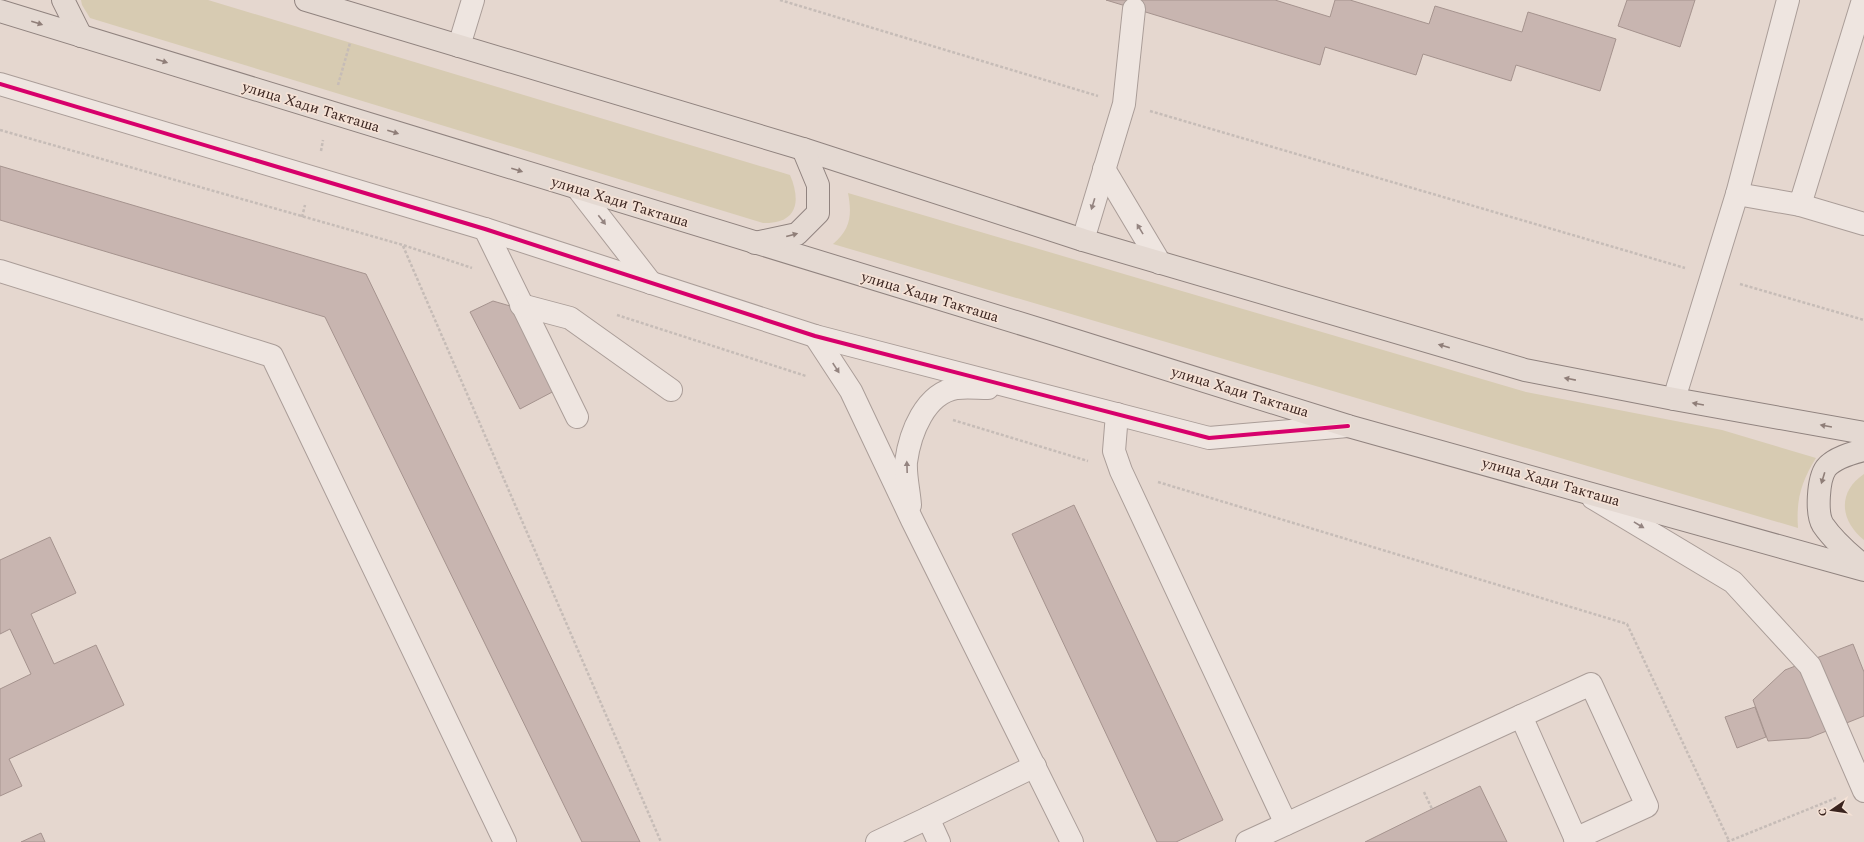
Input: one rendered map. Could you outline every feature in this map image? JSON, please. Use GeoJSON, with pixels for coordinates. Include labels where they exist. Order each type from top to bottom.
{"type":"FeatureCollection","features":[{"type":"Feature","properties":{"kind":"main road"},"geometry":{"type":"LineString","coordinates":[[63,0],[81,36]]}},
{"type":"Feature","properties":{"kind":"main road"},"geometry":{"type":"LineString","coordinates":[[306,0],[803,149],[1083,240],[1525,370],[1674,399],[1864,433]]}},
{"type":"Feature","properties":{"kind":"main road","name":"улица Хади Такташа"},"geometry":{"type":"LineString","coordinates":[[0,11],[1052,333],[1348,426],[1864,570]]}},
{"type":"Feature","properties":{"kind":"main road"},"geometry":{"type":"LineString","coordinates":[[754,243],[797,234],[818,213],[818,185],[803,149]]}},
{"type":"Feature","properties":{"kind":"main road"},"geometry":{"type":"LineString","coordinates":[[1864,450],[1847,454],[1826,468],[1818,496],[1822,523],[1847,553],[1864,566]]}},
{"type":"Feature","properties":{"kind":"street"},"geometry":{"type":"LineString","coordinates":[[459,46],[473,0]]}},
{"type":"Feature","properties":{"kind":"street"},"geometry":{"type":"LineString","coordinates":[[1674,399],[1737,194],[1788,0]]}},
{"type":"Feature","properties":{"kind":"street"},"geometry":{"type":"LineString","coordinates":[[1800,205],[1863,0]]}},
{"type":"Feature","properties":{"kind":"street"},"geometry":{"type":"LineString","coordinates":[[1083,240],[1124,104],[1134,9]]}},
{"type":"Feature","properties":{"kind":"street"},"geometry":{"type":"LineString","coordinates":[[0,84],[485,229],[815,336],[1209,438],[1348,426]]}},
{"type":"Feature","properties":{"kind":"street"},"geometry":{"type":"LineString","coordinates":[[1104,169],[1160,262]]}},
{"type":"Feature","properties":{"kind":"street"},"geometry":{"type":"LineString","coordinates":[[578,189],[651,284]]}},
{"type":"Feature","properties":{"kind":"street"},"geometry":{"type":"LineString","coordinates":[[1737,194],[1800,205],[1864,224]]}},
{"type":"Feature","properties":{"kind":"street"},"geometry":{"type":"LineString","coordinates":[[485,229],[577,418]]}},
{"type":"Feature","properties":{"kind":"street"},"geometry":{"type":"LineString","coordinates":[[0,272],[272,356],[505,842]]}},
{"type":"Feature","properties":{"kind":"street"},"geometry":{"type":"LineString","coordinates":[[521,305],[570,318],[671,390]]}},
{"type":"Feature","properties":{"kind":"street"},"geometry":{"type":"LineString","coordinates":[[815,336],[851,391],[912,520],[1072,842]]}},
{"type":"Feature","properties":{"kind":"street"},"geometry":{"type":"LineString","coordinates":[[912,520],[906,462],[915,431],[923,411],[936,396],[956,388],[1014,387]]}},
{"type":"Feature","properties":{"kind":"street"},"geometry":{"type":"LineString","coordinates":[[1117,414],[1114,451],[1121,471],[1286,824]]}},
{"type":"Feature","properties":{"kind":"street"},"geometry":{"type":"LineString","coordinates":[[1582,491],[1733,582],[1810,666],[1863,790]]}},
{"type":"Feature","properties":{"kind":"street"},"geometry":{"type":"LineString","coordinates":[[1247,842],[1521,716],[1591,684],[1646,806],[1576,841],[1521,716]]}},
{"type":"Feature","properties":{"kind":"street"},"geometry":{"type":"LineString","coordinates":[[877,842],[1034,766]]}},
{"type":"Feature","properties":{"kind":"street"},"geometry":{"type":"LineString","coordinates":[[928,818],[939,842]]}},
{"type":"Feature","properties":{"kind":"path"},"geometry":{"type":"LineString","coordinates":[[780,0],[1124,104],[1864,320]]}},
{"type":"Feature","properties":{"kind":"path"},"geometry":{"type":"LineString","coordinates":[[338,86],[350,43]]}},
{"type":"Feature","properties":{"kind":"path"},"geometry":{"type":"LineString","coordinates":[[403,245],[661,842]]}},
{"type":"Feature","properties":{"kind":"path"},"geometry":{"type":"LineString","coordinates":[[1727,842],[1863,790]]}},
{"type":"Feature","properties":{"kind":"shaded area"},"geometry":{"type":"Polygon","coordinates":[[[81,0],[208,0],[790,175],[794,185],[795,194],[793,210],[789,216],[783,220],[763,223],[90,18],[82,5],[81,0]]]}},
{"type":"Feature","properties":{"kind":"shaded area"},"geometry":{"type":"Polygon","coordinates":[[[848,193],[1526,392],[1722,430],[1816,458],[1803,483],[1798,509],[1798,528],[833,244],[844,233],[849,221],[850,208],[848,193]]]}},
{"type":"Feature","properties":{"kind":"shaded area"},"geometry":{"type":"Polygon","coordinates":[[[1864,474],[1864,540],[1850,524],[1846,516],[1845,507],[1849,489],[1855,481],[1864,474]]]}},
{"type":"Feature","properties":{"kind":"building"},"geometry":{"type":"Polygon","coordinates":[[[1106,0],[1275,0],[1330,17],[1335,0],[1350,0],[1429,24],[1435,6],[1522,32],[1528,12],[1616,39],[1600,91],[1516,65],[1511,81],[1423,54],[1416,75],[1325,47],[1320,65],[1106,0]]]}},
{"type":"Feature","properties":{"kind":"building"},"geometry":{"type":"Polygon","coordinates":[[[1627,0],[1695,0],[1680,47],[1618,26],[1627,0]]]}},
{"type":"Feature","properties":{"kind":"building"},"geometry":{"type":"Polygon","coordinates":[[[0,166],[366,274],[640,842],[582,842],[325,317],[0,220],[0,166]]]}},
{"type":"Feature","properties":{"kind":"building"},"geometry":{"type":"Polygon","coordinates":[[[493,301],[517,308],[558,389],[520,409],[470,312],[493,301]]]}},
{"type":"Feature","properties":{"kind":"building"},"geometry":{"type":"Polygon","coordinates":[[[1074,505],[1223,820],[1176,842],[1157,842],[1012,534],[1074,505]]]}},
{"type":"Feature","properties":{"kind":"building"},"geometry":{"type":"Polygon","coordinates":[[[50,537],[76,593],[31,614],[54,664],[96,645],[124,705],[9,759],[22,786],[0,796],[0,689],[31,674],[10,629],[0,634],[0,560],[50,537]]]}},
{"type":"Feature","properties":{"kind":"building"},"geometry":{"type":"Polygon","coordinates":[[[1853,644],[1864,672],[1864,716],[1809,738],[1768,741],[1753,700],[1785,670],[1853,644]]]}},
{"type":"Feature","properties":{"kind":"building"},"geometry":{"type":"Polygon","coordinates":[[[1755,707],[1766,737],[1737,748],[1725,717],[1755,707]]]}},
{"type":"Feature","properties":{"kind":"building"},"geometry":{"type":"Polygon","coordinates":[[[1480,786],[1507,842],[1365,842],[1432,809],[1480,786]]]}},
{"type":"Feature","properties":{"kind":"building"},"geometry":{"type":"Polygon","coordinates":[[[41,833],[45,842],[21,842],[41,833]]]}},
{"type":"Feature","properties":{"kind":"cycle path"},"geometry":{"type":"LineString","coordinates":[[0,84],[485,229],[815,336],[1209,438],[1348,426]]}}]}
